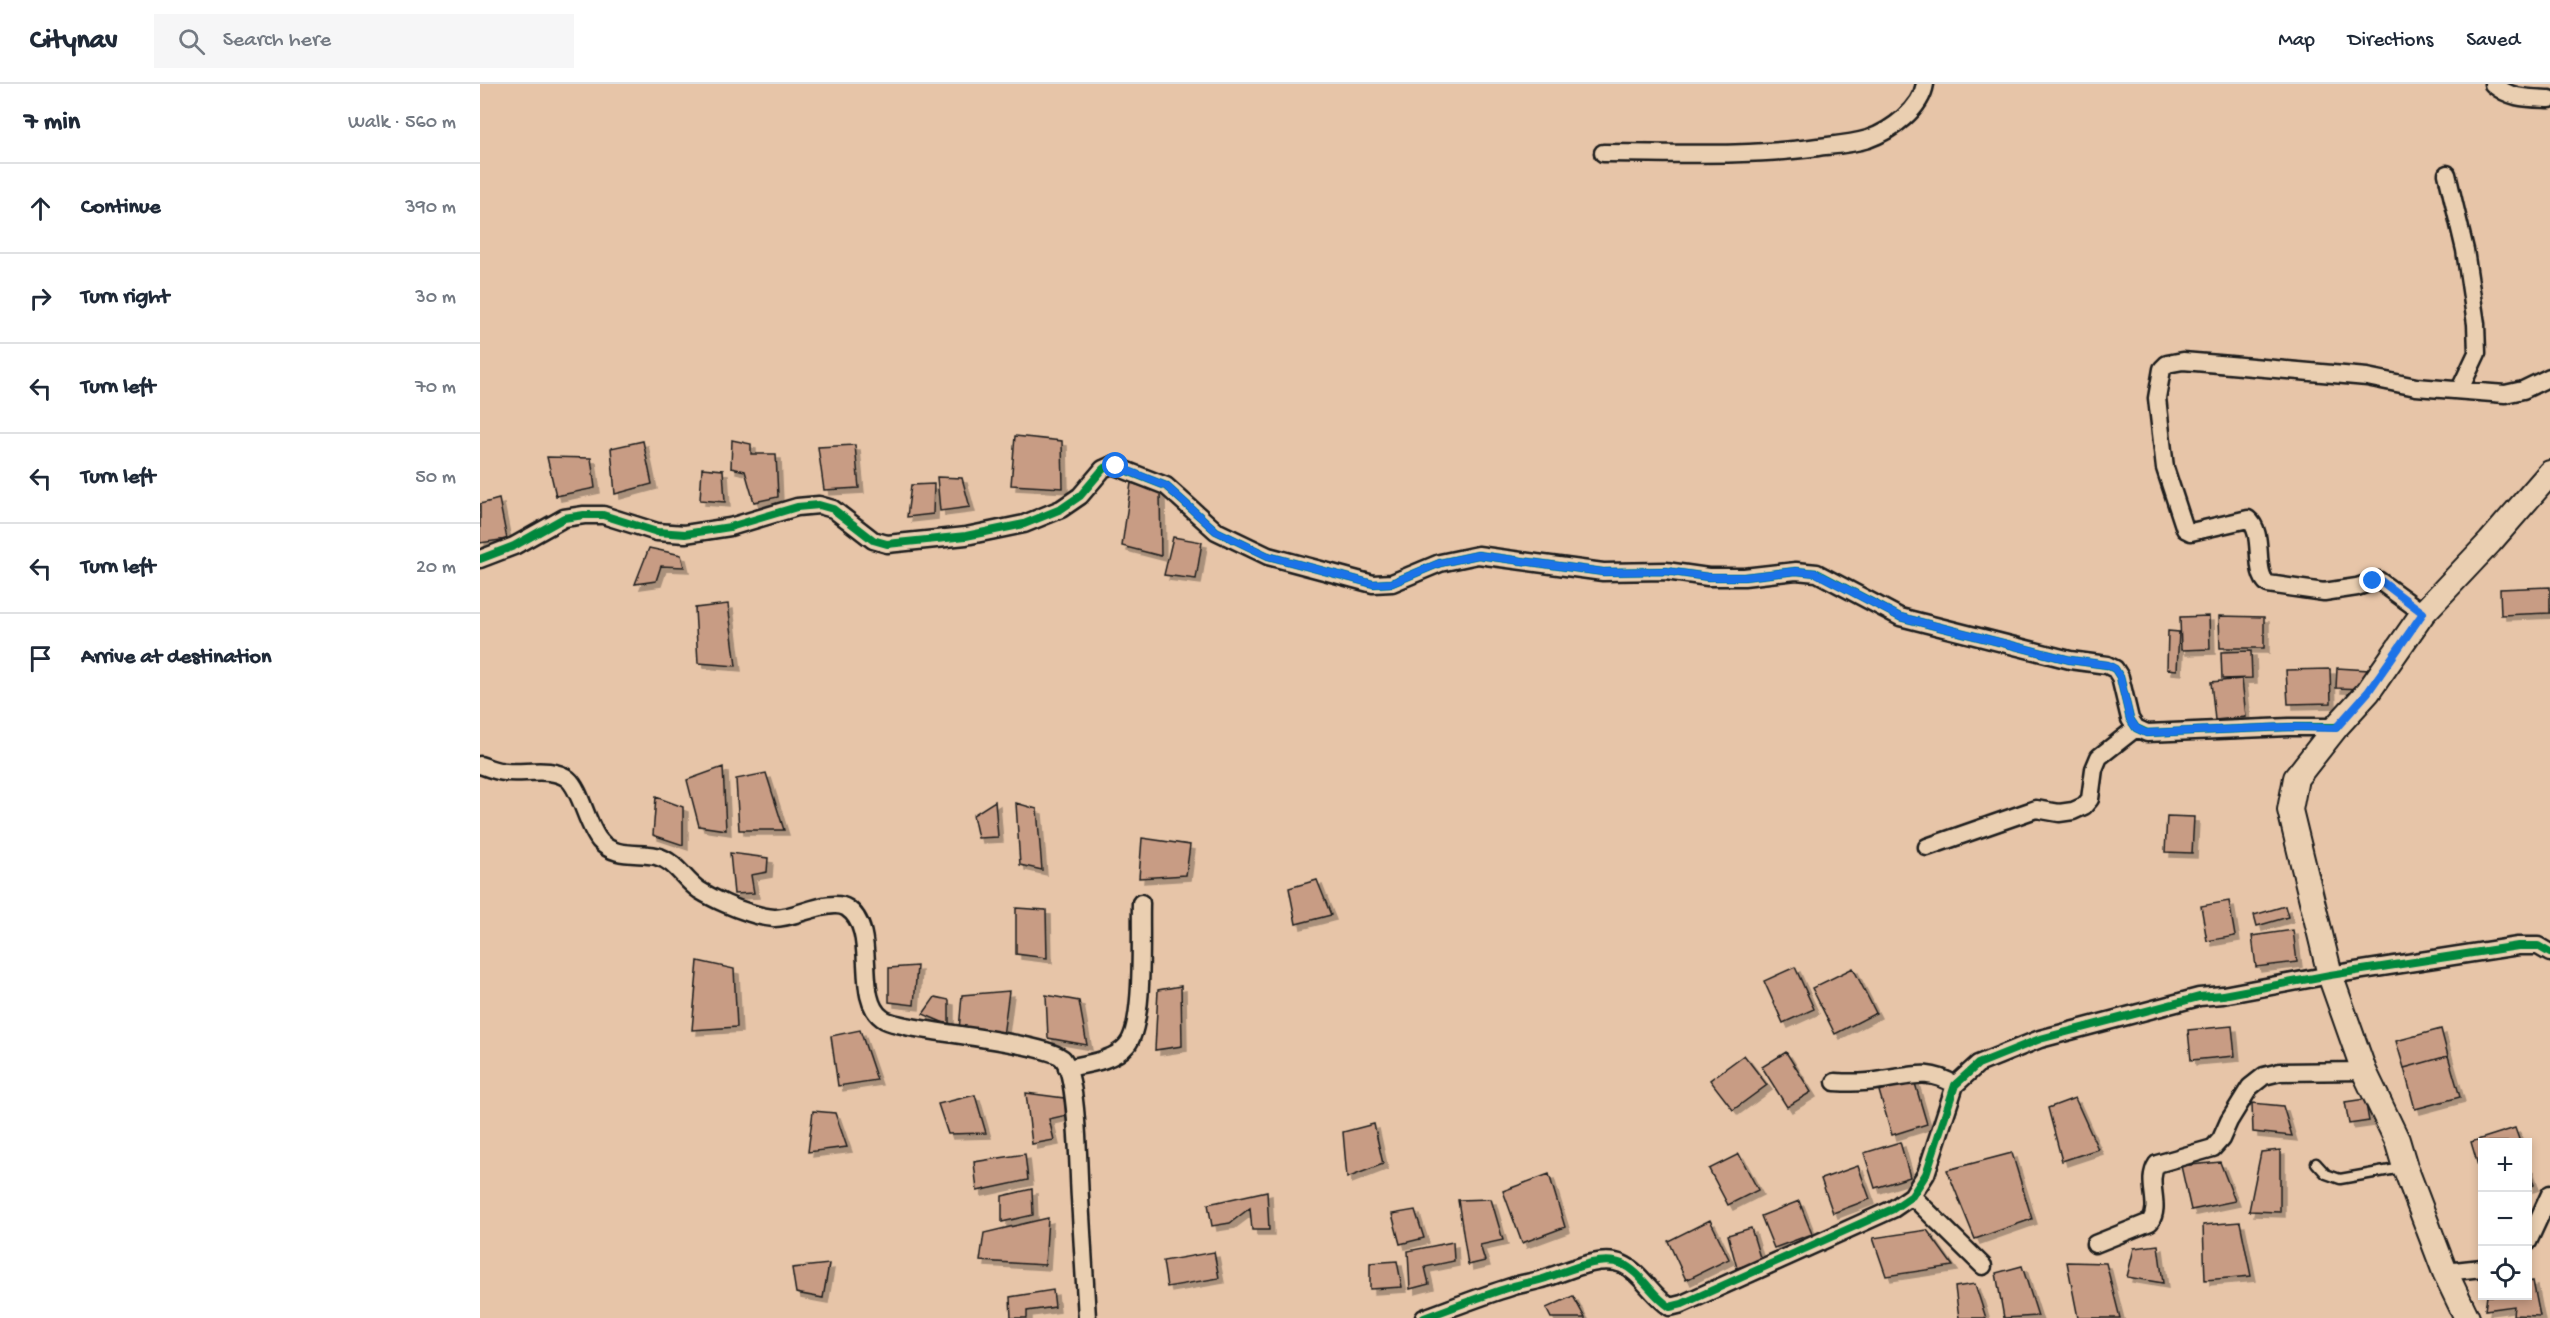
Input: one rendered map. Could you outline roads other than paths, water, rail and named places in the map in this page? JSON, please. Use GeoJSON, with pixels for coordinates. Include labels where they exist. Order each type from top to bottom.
{"type":"FeatureCollection","features":[{"type":"Feature","properties":{"kind":"street"},"geometry":{"type":"LineString","coordinates":[[1603,153],[1780,153],[1849,143],[1883,132],[1905,116],[1920,100],[1925,84]]}},
{"type":"Feature","properties":{"kind":"street"},"geometry":{"type":"LineString","coordinates":[[2493,84],[2502,92],[2525,99],[2550,99]]}},
{"type":"Feature","properties":{"kind":"street"},"geometry":{"type":"LineString","coordinates":[[2447,174],[2465,250],[2476,324],[2477,354],[2460,389]]}},
{"type":"Feature","properties":{"kind":"street"},"geometry":{"type":"LineString","coordinates":[[2423,613],[2378,580],[2357,587],[2324,592],[2268,584],[2262,577],[2255,527],[2248,519],[2191,532],[2185,529],[2165,468],[2157,398],[2162,369],[2167,364],[2183,361],[2367,377],[2416,387],[2505,394],[2523,390],[2550,377]]}},
{"type":"Feature","properties":{"kind":"street"},"geometry":{"type":"LineString","coordinates":[[480,559],[514,546],[564,518],[584,514],[603,515],[657,532],[685,534],[730,527],[797,507],[819,505],[834,509],[873,540],[887,544],[966,536],[1024,524],[1060,509],[1080,496],[1103,468],[1112,465],[1166,486],[1216,531],[1268,556],[1373,584],[1392,583],[1440,563],[1478,555],[1603,572],[1666,571],[1708,577],[1744,577],[1796,571],[1816,573],[1900,617],[2070,660],[2108,665],[2115,669],[2120,677],[2130,719],[2136,728],[2146,733],[2289,727],[2336,728]]}},
{"type":"Feature","properties":{"kind":"street"},"geometry":{"type":"LineString","coordinates":[[2467,1318],[2445,1272],[2397,1140],[2364,1071],[2330,975],[2290,810],[2296,778],[2368,692],[2423,613],[2490,542],[2550,473]]}},
{"type":"Feature","properties":{"kind":"street"},"geometry":{"type":"LineString","coordinates":[[1927,847],[2036,809],[2059,813],[2085,806],[2090,799],[2094,769],[2099,757],[2136,728]]}},
{"type":"Feature","properties":{"kind":"street"},"geometry":{"type":"LineString","coordinates":[[480,765],[499,771],[554,773],[567,778],[575,788],[598,840],[608,850],[657,856],[673,864],[698,889],[727,905],[773,918],[792,916],[836,904],[845,906],[855,915],[865,944],[869,997],[873,1009],[884,1019],[927,1032],[1043,1050],[1063,1059],[1067,1068],[1077,1118],[1087,1318]]}},
{"type":"Feature","properties":{"kind":"street"},"geometry":{"type":"LineString","coordinates":[[1067,1068],[1114,1054],[1127,1046],[1135,1033],[1139,997],[1141,903]]}},
{"type":"Feature","properties":{"kind":"street"},"geometry":{"type":"LineString","coordinates":[[1424,1318],[1511,1287],[1545,1279],[1578,1265],[1614,1262],[1624,1265],[1633,1272],[1662,1302],[1683,1311],[1893,1209],[1912,1196],[1926,1174],[1955,1085],[1978,1064],[2040,1039],[2199,997],[2223,995],[2330,975],[2518,946],[2538,946],[2550,953]]}},
{"type":"Feature","properties":{"kind":"street"},"geometry":{"type":"LineString","coordinates":[[2095,1244],[2150,1222],[2154,1216],[2155,1206],[2152,1172],[2157,1164],[2213,1148],[2222,1139],[2229,1121],[2250,1087],[2264,1076],[2280,1072],[2364,1071]]}},
{"type":"Feature","properties":{"kind":"street"},"geometry":{"type":"LineString","coordinates":[[1835,1082],[1869,1082],[1916,1074],[1932,1074],[1955,1085]]}},
{"type":"Feature","properties":{"kind":"street"},"geometry":{"type":"LineString","coordinates":[[2532,1233],[2550,1194]]}},
{"type":"Feature","properties":{"kind":"street"},"geometry":{"type":"LineString","coordinates":[[1912,1196],[1983,1266]]}},
{"type":"Feature","properties":{"kind":"street"},"geometry":{"type":"LineString","coordinates":[[2445,1272],[2478,1268]]}},
{"type":"Feature","properties":{"kind":"lane"},"geometry":{"type":"LineString","coordinates":[[2316,1162],[2326,1174],[2340,1179],[2405,1167]]}}]}
